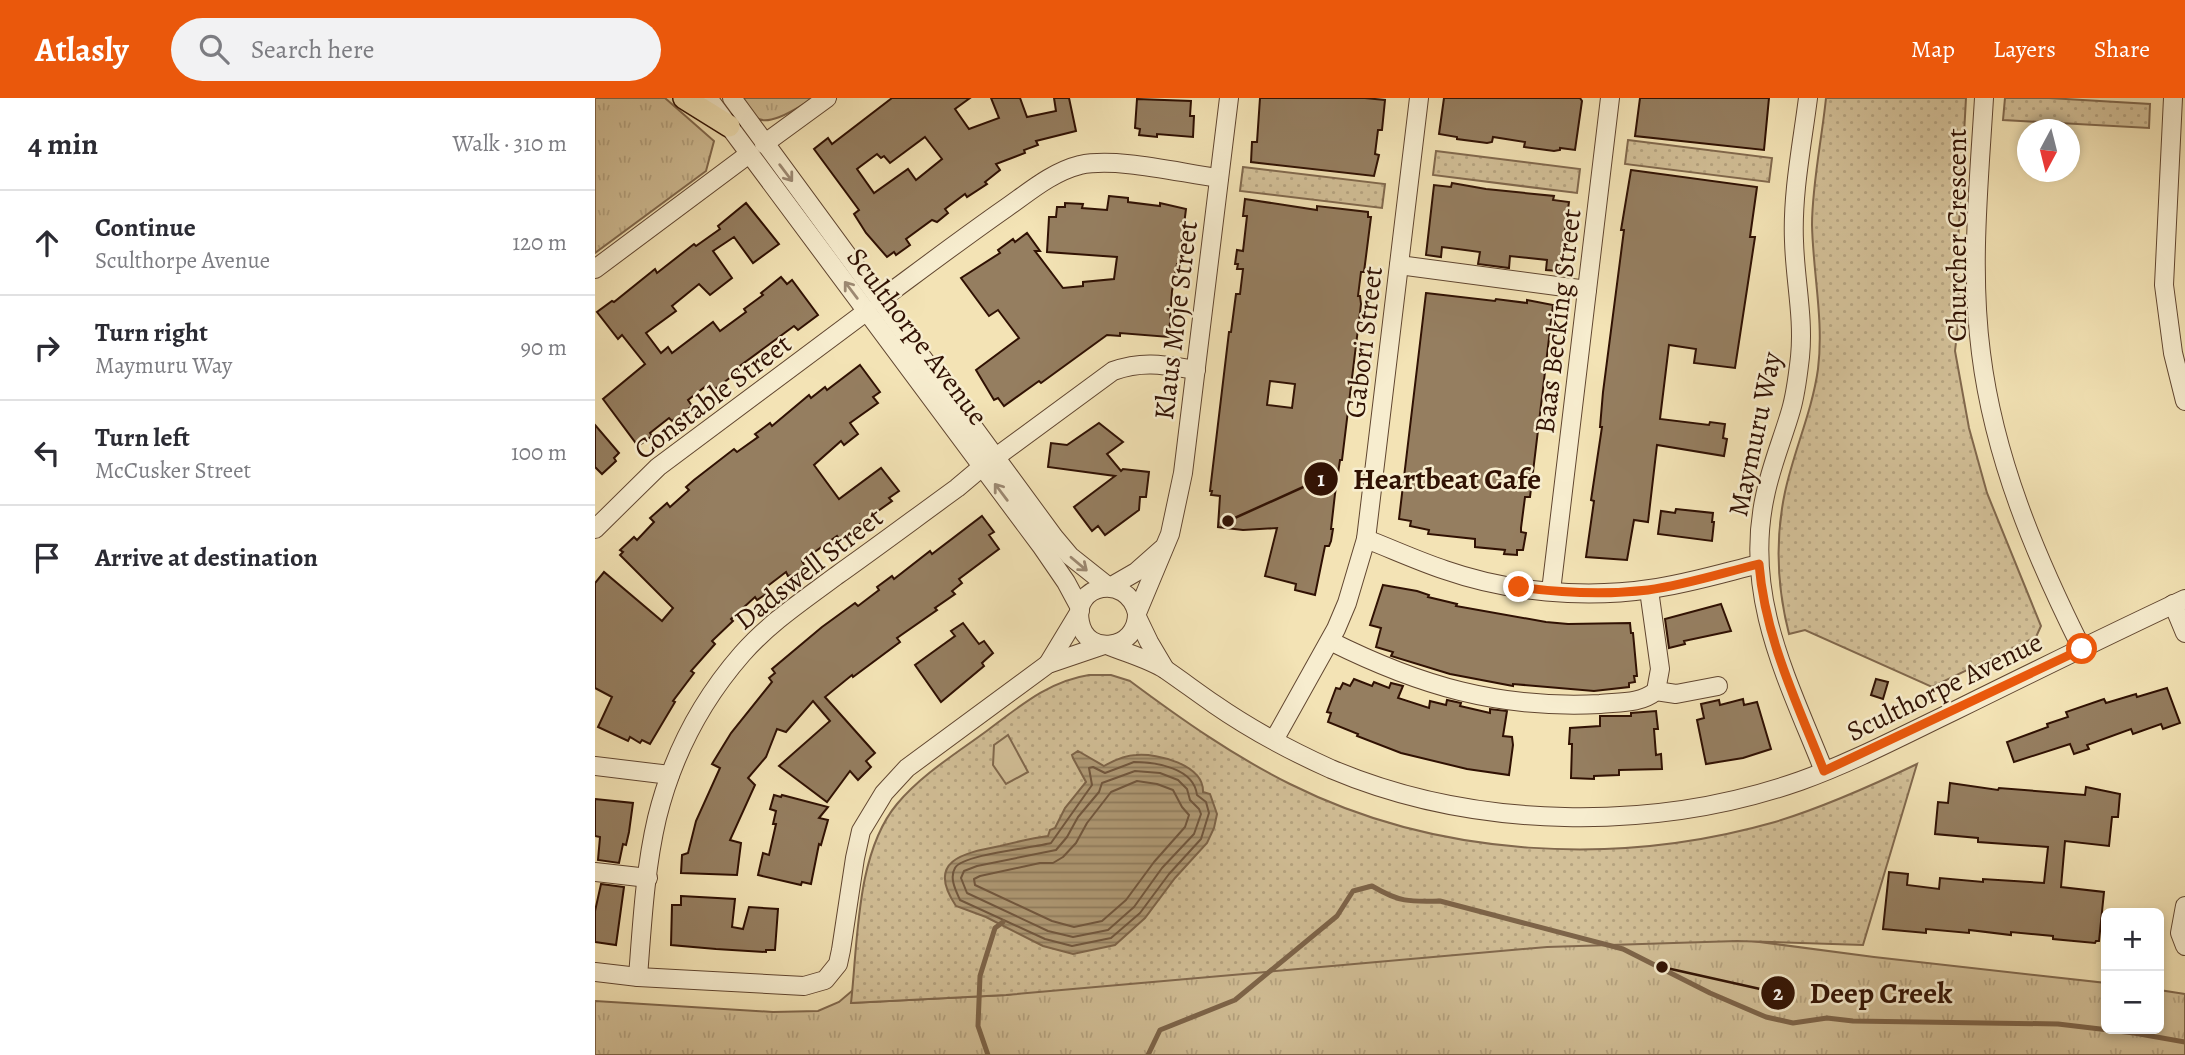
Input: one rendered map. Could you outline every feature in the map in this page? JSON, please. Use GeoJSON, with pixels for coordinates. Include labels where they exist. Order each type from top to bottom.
{"type":"FeatureCollection","features":[{"type":"Feature","properties":{"kind":"main road"},"geometry":{"type":"LineString","coordinates":[[684,98],[729,126]]}},
{"type":"Feature","properties":{"kind":"street","name":"Sculthorpe Avenue"},"geometry":{"type":"LineString","coordinates":[[708,98],[729,126],[757,149]]}},
{"type":"Feature","properties":{"kind":"street","name":"Sculthorpe Avenue"},"geometry":{"type":"LineString","coordinates":[[732,98],[757,149],[989,462],[1070,556],[1109,587]]}},
{"type":"Feature","properties":{"kind":"street"},"geometry":{"type":"LineString","coordinates":[[595,269],[827,98]]}},
{"type":"Feature","properties":{"kind":"street","name":"Klaus Moje Street"},"geometry":{"type":"LineString","coordinates":[[1137,615],[1170,534],[1180,493],[1229,98]]}},
{"type":"Feature","properties":{"kind":"street","name":"Gabori Street"},"geometry":{"type":"LineString","coordinates":[[1274,740],[1331,641],[1347,603],[1366,539],[1419,98]]}},
{"type":"Feature","properties":{"kind":"street","name":"Baas Becking Street"},"geometry":{"type":"LineString","coordinates":[[1551,591],[1610,98]]}},
{"type":"Feature","properties":{"kind":"street","name":"Maymuru Way"},"geometry":{"type":"LineString","coordinates":[[1808,98],[1794,215],[1801,324],[1800,355],[1792,406],[1765,496],[1760,524],[1759,564],[1766,616],[1778,656],[1824,771]]}},
{"type":"Feature","properties":{"kind":"street","name":"Churcher Crescent"},"geometry":{"type":"LineString","coordinates":[[1984,98],[1977,208],[1976,290],[1980,353],[1991,416],[2008,479],[2032,541],[2082,649]]}},
{"type":"Feature","properties":{"kind":"street"},"geometry":{"type":"LineString","coordinates":[[2173,98],[2164,285],[2173,353],[2185,401]]}},
{"type":"Feature","properties":{"kind":"street","name":"Constable Street"},"geometry":{"type":"LineString","coordinates":[[595,529],[658,467],[986,222],[1056,174],[1080,165],[1121,164],[1219,178]]}},
{"type":"Feature","properties":{"kind":"street"},"geometry":{"type":"LineString","coordinates":[[1399,265],[1587,290]]}},
{"type":"Feature","properties":{"kind":"street","name":"Dadswell Street"},"geometry":{"type":"LineString","coordinates":[[638,977],[657,818],[670,775],[689,732],[713,691],[759,636],[795,606],[1113,371],[1132,364],[1154,363],[1196,370]]}},
{"type":"Feature","properties":{"kind":"street","name":"Sculthorpe Avenue"},"geometry":{"type":"LineString","coordinates":[[989,462],[1066,582],[1080,610]]}},
{"type":"Feature","properties":{"kind":"street"},"geometry":{"type":"LineString","coordinates":[[1366,539],[1446,571],[1551,591],[1601,593],[1649,590],[1759,564]]}},
{"type":"Feature","properties":{"kind":"street"},"geometry":{"type":"LineString","coordinates":[[1048,664],[1083,601],[1094,591],[1109,587],[1136,572],[1165,547]]}},
{"type":"Feature","properties":{"kind":"street"},"geometry":{"type":"LineString","coordinates":[[1080,610],[1082,629],[1095,642],[1115,645],[1128,637],[1133,632],[1137,615],[1135,605],[1125,593],[1109,587]]}},
{"type":"Feature","properties":{"kind":"street"},"geometry":{"type":"LineString","coordinates":[[1649,590],[1660,668],[1656,691]]}},
{"type":"Feature","properties":{"kind":"street","name":"Sculthorpe Avenue"},"geometry":{"type":"LineString","coordinates":[[1106,645],[1165,669],[1218,707],[1274,740],[1332,769],[1398,791],[1476,808],[1540,816],[1618,816],[1688,808],[1769,791],[1824,771],[2179,601]]}},
{"type":"Feature","properties":{"kind":"street"},"geometry":{"type":"LineString","coordinates":[[2179,601],[2185,633]]}},
{"type":"Feature","properties":{"kind":"street","name":"Sculthorpe Avenue"},"geometry":{"type":"LineString","coordinates":[[1137,615],[1165,669]]}},
{"type":"Feature","properties":{"kind":"street"},"geometry":{"type":"LineString","coordinates":[[1331,641],[1363,658],[1419,680],[1531,703],[1599,704],[1639,701],[1656,691],[1676,694],[1717,686]]}},
{"type":"Feature","properties":{"kind":"street"},"geometry":{"type":"LineString","coordinates":[[595,972],[638,977],[804,986],[825,980],[838,964],[861,831],[884,793],[907,768],[1048,664],[1106,645]]}},
{"type":"Feature","properties":{"kind":"street"},"geometry":{"type":"LineString","coordinates":[[595,766],[670,775]]}},
{"type":"Feature","properties":{"kind":"street"},"geometry":{"type":"LineString","coordinates":[[595,872],[648,878]]}},
{"type":"Feature","properties":{"kind":"street"},"geometry":{"type":"LineString","coordinates":[[2185,906],[2180,933],[2185,946]]}},
{"type":"Feature","properties":{"kind":"green space"},"geometry":{"type":"Polygon","coordinates":[[[595,98],[665,98],[714,141],[706,171],[595,253],[595,98]]]}},
{"type":"Feature","properties":{"kind":"green space"},"geometry":{"type":"Polygon","coordinates":[[[741,98],[814,98],[785,115],[761,120],[755,117],[741,98]]]}},
{"type":"Feature","properties":{"kind":"green space"},"geometry":{"type":"Polygon","coordinates":[[[1826,98],[1966,98],[1958,243],[1959,317],[1955,351],[1969,428],[1987,493],[2041,626],[2036,637],[1932,687],[1805,630],[1789,634],[1785,616],[1779,563],[1782,510],[1789,476],[1812,400],[1820,351],[1812,210],[1826,98]]]}},
{"type":"Feature","properties":{"kind":"green space"},"geometry":{"type":"Polygon","coordinates":[[[2005,98],[2150,104],[2149,128],[2080,124],[2080,119],[2003,120],[2005,98]]]}},
{"type":"Feature","properties":{"kind":"green space"},"geometry":{"type":"Polygon","coordinates":[[[1628,140],[1772,158],[1769,182],[1625,164],[1628,140]]]}},
{"type":"Feature","properties":{"kind":"green space"},"geometry":{"type":"Polygon","coordinates":[[[1436,151],[1580,169],[1577,193],[1433,175],[1436,151]]]}},
{"type":"Feature","properties":{"kind":"green space"},"geometry":{"type":"Polygon","coordinates":[[[1243,167],[1385,184],[1382,208],[1240,191],[1243,167]]]}},
{"type":"Feature","properties":{"kind":"green space"},"geometry":{"type":"Polygon","coordinates":[[[1089,675],[1111,675],[1130,681],[1227,749],[1290,784],[1347,809],[1406,827],[1467,840],[1529,848],[1591,849],[1653,845],[1715,836],[1775,822],[1811,810],[1917,764],[1863,945],[1737,941],[1547,947],[1006,995],[851,1003],[866,872],[873,847],[897,804],[929,773],[1023,704],[1061,683],[1089,675]]]}},
{"type":"Feature","properties":{"kind":"green space"},"geometry":{"type":"Polygon","coordinates":[[[1008,735],[1028,772],[1006,784],[993,765],[994,745],[1008,735]]]}},
{"type":"Feature","properties":{"kind":"green space"},"geometry":{"type":"Polygon","coordinates":[[[1570,917],[1874,957],[2101,982],[2101,1034],[2164,1034],[2164,991],[2185,994],[2185,1055],[595,1055],[595,1001],[773,1012],[818,1011],[839,1002],[853,990],[852,1003],[1006,995],[1570,917]]]}},
{"type":"Feature","properties":{"kind":"water"},"geometry":{"type":"Polygon","coordinates":[[[1078,751],[1104,766],[1123,757],[1136,755],[1156,756],[1178,763],[1196,775],[1203,792],[1210,794],[1217,814],[1207,843],[1175,878],[1145,918],[1115,945],[1073,954],[1043,946],[986,917],[956,906],[945,878],[953,861],[962,856],[1048,836],[1065,808],[1086,782],[1072,755],[1078,751]]]}},
{"type":"Feature","properties":{"kind":"building"},"geometry":{"type":"Polygon","coordinates":[[[892,98],[970,98],[955,109],[969,129],[999,118],[991,98],[1020,98],[1027,117],[1056,111],[1054,98],[1069,98],[1076,131],[1036,141],[1038,145],[1024,150],[1025,153],[996,164],[1000,170],[985,182],[987,184],[967,197],[965,194],[945,209],[948,213],[937,222],[932,220],[906,239],[910,245],[896,255],[894,252],[887,257],[866,233],[854,214],[859,210],[814,149],[828,138],[832,144],[892,98]],[[925,137],[890,163],[884,156],[881,158],[877,154],[857,169],[874,193],[908,169],[916,180],[942,159],[925,137]]]}},
{"type":"Feature","properties":{"kind":"building"},"geometry":{"type":"Polygon","coordinates":[[[1260,98],[1385,100],[1382,130],[1378,130],[1375,154],[1379,155],[1374,176],[1251,162],[1252,142],[1257,142],[1260,98]]]}},
{"type":"Feature","properties":{"kind":"building"},"geometry":{"type":"Polygon","coordinates":[[[1444,98],[1580,98],[1582,101],[1575,150],[1560,148],[1554,151],[1524,147],[1525,142],[1493,137],[1492,142],[1487,143],[1439,134],[1444,98]]]}},
{"type":"Feature","properties":{"kind":"building"},"geometry":{"type":"Polygon","coordinates":[[[1640,98],[1769,98],[1764,150],[1635,136],[1640,98]]]}},
{"type":"Feature","properties":{"kind":"building"},"geometry":{"type":"Polygon","coordinates":[[[1137,99],[1191,101],[1190,116],[1194,116],[1193,137],[1139,135],[1140,129],[1135,128],[1137,99]]]}},
{"type":"Feature","properties":{"kind":"building"},"geometry":{"type":"Polygon","coordinates":[[[1631,170],[1757,187],[1750,237],[1755,237],[1735,368],[1694,363],[1696,349],[1669,345],[1660,419],[1709,425],[1710,422],[1725,424],[1723,438],[1727,439],[1724,456],[1657,445],[1648,522],[1634,520],[1627,560],[1586,557],[1602,427],[1603,392],[1624,230],[1621,230],[1631,170]]]}},
{"type":"Feature","properties":{"kind":"building"},"geometry":{"type":"Polygon","coordinates":[[[1452,183],[1554,196],[1553,200],[1569,202],[1559,271],[1546,270],[1547,260],[1510,256],[1509,268],[1478,264],[1480,252],[1442,247],[1441,257],[1426,255],[1434,185],[1451,187],[1452,183]]]}},
{"type":"Feature","properties":{"kind":"building"},"geometry":{"type":"Polygon","coordinates":[[[1109,196],[1128,198],[1128,202],[1160,206],[1160,203],[1186,209],[1179,264],[1172,291],[1169,337],[1120,333],[1120,336],[1107,335],[1004,406],[998,398],[994,400],[976,370],[1019,338],[998,310],[989,316],[961,278],[1000,253],[998,250],[1013,239],[1015,242],[1027,233],[1040,251],[1035,251],[1063,288],[1083,286],[1083,282],[1114,279],[1117,257],[1047,252],[1049,217],[1056,217],[1057,207],[1065,207],[1065,203],[1083,204],[1082,208],[1107,210],[1109,196]]]}},
{"type":"Feature","properties":{"kind":"building"},"geometry":{"type":"Polygon","coordinates":[[[1245,199],[1317,210],[1317,206],[1368,212],[1368,217],[1371,217],[1358,296],[1361,304],[1342,460],[1335,494],[1333,529],[1329,546],[1325,546],[1315,595],[1295,590],[1296,584],[1265,576],[1277,528],[1243,530],[1218,527],[1220,496],[1211,495],[1210,491],[1229,332],[1236,294],[1240,294],[1243,269],[1237,269],[1238,264],[1235,264],[1237,250],[1243,251],[1247,216],[1243,216],[1245,199]],[[1270,381],[1267,405],[1292,408],[1295,384],[1270,381]]]}},
{"type":"Feature","properties":{"kind":"building"},"geometry":{"type":"Polygon","coordinates":[[[746,203],[779,244],[753,263],[734,237],[713,251],[732,278],[710,295],[699,284],[672,306],[676,311],[646,333],[661,353],[668,347],[672,353],[713,322],[720,331],[746,312],[744,309],[781,277],[787,284],[792,280],[818,315],[798,330],[794,326],[733,371],[735,374],[715,389],[710,383],[688,400],[692,406],[672,421],[669,418],[638,446],[603,399],[645,364],[622,335],[618,339],[597,312],[655,269],[657,273],[694,244],[696,246],[720,229],[718,226],[746,203]]]}},
{"type":"Feature","properties":{"kind":"building"},"geometry":{"type":"Polygon","coordinates":[[[1426,293],[1495,301],[1527,303],[1527,300],[1553,305],[1530,497],[1525,497],[1521,528],[1521,532],[1526,533],[1523,550],[1517,550],[1517,555],[1504,554],[1505,550],[1475,547],[1475,539],[1428,534],[1429,530],[1410,526],[1411,521],[1399,519],[1426,293]]]}},
{"type":"Feature","properties":{"kind":"building"},"geometry":{"type":"Polygon","coordinates":[[[860,365],[880,392],[873,397],[878,403],[850,423],[858,434],[844,445],[841,441],[814,465],[839,499],[881,468],[899,491],[889,498],[892,501],[839,539],[837,536],[802,561],[805,566],[793,575],[788,576],[786,572],[765,588],[769,592],[757,600],[755,597],[731,619],[733,621],[712,641],[715,644],[691,671],[694,673],[673,701],[675,702],[650,744],[642,740],[640,743],[630,737],[628,741],[598,727],[612,697],[595,688],[595,583],[604,572],[662,621],[673,608],[620,555],[623,552],[620,550],[634,537],[637,540],[654,522],[650,518],[667,503],[670,507],[689,490],[686,487],[734,449],[737,452],[758,437],[755,434],[770,423],[772,426],[809,395],[811,398],[825,387],[827,390],[860,365]]]}},
{"type":"Feature","properties":{"kind":"building"},"geometry":{"type":"Polygon","coordinates":[[[1099,423],[1123,442],[1107,454],[1121,471],[1149,472],[1146,497],[1140,497],[1139,510],[1105,535],[1098,526],[1092,531],[1074,507],[1115,476],[1048,467],[1051,443],[1067,445],[1099,423]]]}},
{"type":"Feature","properties":{"kind":"building"},"geometry":{"type":"Polygon","coordinates":[[[595,425],[619,453],[614,458],[616,461],[602,474],[595,467],[595,425]]]}},
{"type":"Feature","properties":{"kind":"building"},"geometry":{"type":"Polygon","coordinates":[[[1676,509],[1713,513],[1712,541],[1658,534],[1661,511],[1675,513],[1676,509]]]}},
{"type":"Feature","properties":{"kind":"building"},"geometry":{"type":"Polygon","coordinates":[[[982,516],[994,532],[989,535],[999,549],[959,579],[962,583],[952,591],[955,594],[897,638],[900,642],[825,697],[875,753],[866,761],[871,767],[858,780],[850,771],[827,802],[779,766],[830,721],[813,701],[786,732],[777,729],[766,757],[748,778],[755,785],[730,840],[741,843],[737,875],[681,873],[682,855],[688,853],[696,821],[720,768],[712,764],[731,733],[772,682],[769,678],[775,673],[772,669],[822,627],[855,603],[858,606],[879,590],[877,587],[892,576],[894,579],[930,551],[932,554],[982,516]]]}},
{"type":"Feature","properties":{"kind":"building"},"geometry":{"type":"Polygon","coordinates":[[[1383,585],[1417,591],[1429,595],[1428,597],[1457,604],[1456,606],[1546,622],[1630,623],[1637,676],[1634,676],[1635,682],[1629,683],[1629,687],[1594,691],[1513,686],[1450,674],[1391,656],[1393,652],[1376,647],[1381,628],[1370,625],[1383,585]]]}},
{"type":"Feature","properties":{"kind":"building"},"geometry":{"type":"Polygon","coordinates":[[[1721,604],[1731,631],[1684,641],[1685,644],[1669,648],[1665,619],[1721,604]]]}},
{"type":"Feature","properties":{"kind":"building"},"geometry":{"type":"Polygon","coordinates":[[[963,623],[979,644],[984,641],[993,653],[982,663],[984,666],[941,702],[915,665],[955,636],[951,631],[963,623]]]}},
{"type":"Feature","properties":{"kind":"building"},"geometry":{"type":"Polygon","coordinates":[[[1354,679],[1372,686],[1374,682],[1389,688],[1391,683],[1403,686],[1398,698],[1429,708],[1430,701],[1446,705],[1447,700],[1490,713],[1490,709],[1507,711],[1503,736],[1512,737],[1513,745],[1509,775],[1467,769],[1401,753],[1328,722],[1331,713],[1327,712],[1336,688],[1340,689],[1343,683],[1350,686],[1354,679]]]}},
{"type":"Feature","properties":{"kind":"building"},"geometry":{"type":"Polygon","coordinates":[[[1876,679],[1888,682],[1883,699],[1871,695],[1876,679]]]}},
{"type":"Feature","properties":{"kind":"building"},"geometry":{"type":"Polygon","coordinates":[[[2167,688],[2180,723],[2163,729],[2161,724],[2133,734],[2131,729],[2087,745],[2089,749],[2074,754],[2070,744],[2014,762],[2007,742],[2068,717],[2066,712],[2104,699],[2106,703],[2167,688]]]}},
{"type":"Feature","properties":{"kind":"building"},"geometry":{"type":"Polygon","coordinates":[[[1743,699],[1744,705],[1757,702],[1771,749],[1743,758],[1706,764],[1697,720],[1704,718],[1701,704],[1719,700],[1720,705],[1743,699]]]}},
{"type":"Feature","properties":{"kind":"building"},"geometry":{"type":"Polygon","coordinates":[[[1656,711],[1656,755],[1661,754],[1662,769],[1619,770],[1619,775],[1594,776],[1594,779],[1571,778],[1570,728],[1600,726],[1600,716],[1631,716],[1631,713],[1656,711]]]}},
{"type":"Feature","properties":{"kind":"building"},"geometry":{"type":"Polygon","coordinates":[[[1950,783],[1998,790],[2085,795],[2086,787],[2120,794],[2118,817],[2112,817],[2109,846],[2065,841],[2061,887],[2104,892],[2099,941],[2095,943],[2053,939],[2053,936],[2011,932],[2011,935],[1969,930],[1969,933],[1926,929],[1926,933],[1883,929],[1889,872],[1908,874],[1907,885],[1939,889],[1940,878],[2044,883],[2048,847],[1978,842],[1978,838],[1935,834],[1938,802],[1948,803],[1950,783]]]}},
{"type":"Feature","properties":{"kind":"building"},"geometry":{"type":"Polygon","coordinates":[[[774,795],[828,807],[819,818],[828,820],[821,845],[819,844],[811,884],[802,882],[801,885],[758,875],[763,853],[769,855],[776,824],[773,824],[776,811],[770,809],[774,795]]]}},
{"type":"Feature","properties":{"kind":"building"},"geometry":{"type":"Polygon","coordinates":[[[595,799],[633,803],[626,845],[623,844],[619,863],[598,860],[600,837],[595,836],[595,799]]]}},
{"type":"Feature","properties":{"kind":"building"},"geometry":{"type":"Polygon","coordinates":[[[601,884],[624,887],[616,945],[595,942],[595,911],[601,884]]]}},
{"type":"Feature","properties":{"kind":"building"},"geometry":{"type":"Polygon","coordinates":[[[681,896],[735,899],[732,927],[743,929],[749,907],[778,909],[775,950],[766,952],[671,945],[672,905],[681,905],[681,896]]]}},
{"type":"Feature","properties":{"kind":"waterway"},"geometry":{"type":"LineString","coordinates":[[1148,1055],[1160,1030],[1235,1000],[1337,916],[1353,891],[1372,886],[1405,900],[1440,901],[1623,949],[1710,993],[1766,1017],[1793,1023],[1827,1018],[1853,1021],[2058,1024],[2185,1042]]}},
{"type":"Feature","properties":{"kind":"waterway"},"geometry":{"type":"LineString","coordinates":[[988,1055],[978,1026],[980,976],[995,928],[1003,922]]}},
{"type":"Feature","properties":{"kind":"place","name":"Heartbeat Cafe"},"geometry":{"type":"Point","coordinates":[1228,521]}},
{"type":"Feature","properties":{"kind":"place","name":"Deep Creek"},"geometry":{"type":"Point","coordinates":[1662,967]}},
{"type":"Feature","properties":{"kind":"route"},"geometry":{"type":"LineString","coordinates":[[1519,587],[1580,593],[1649,590],[1759,564],[1762,600],[1780,665],[1824,771],[2082,649]]}}]}
